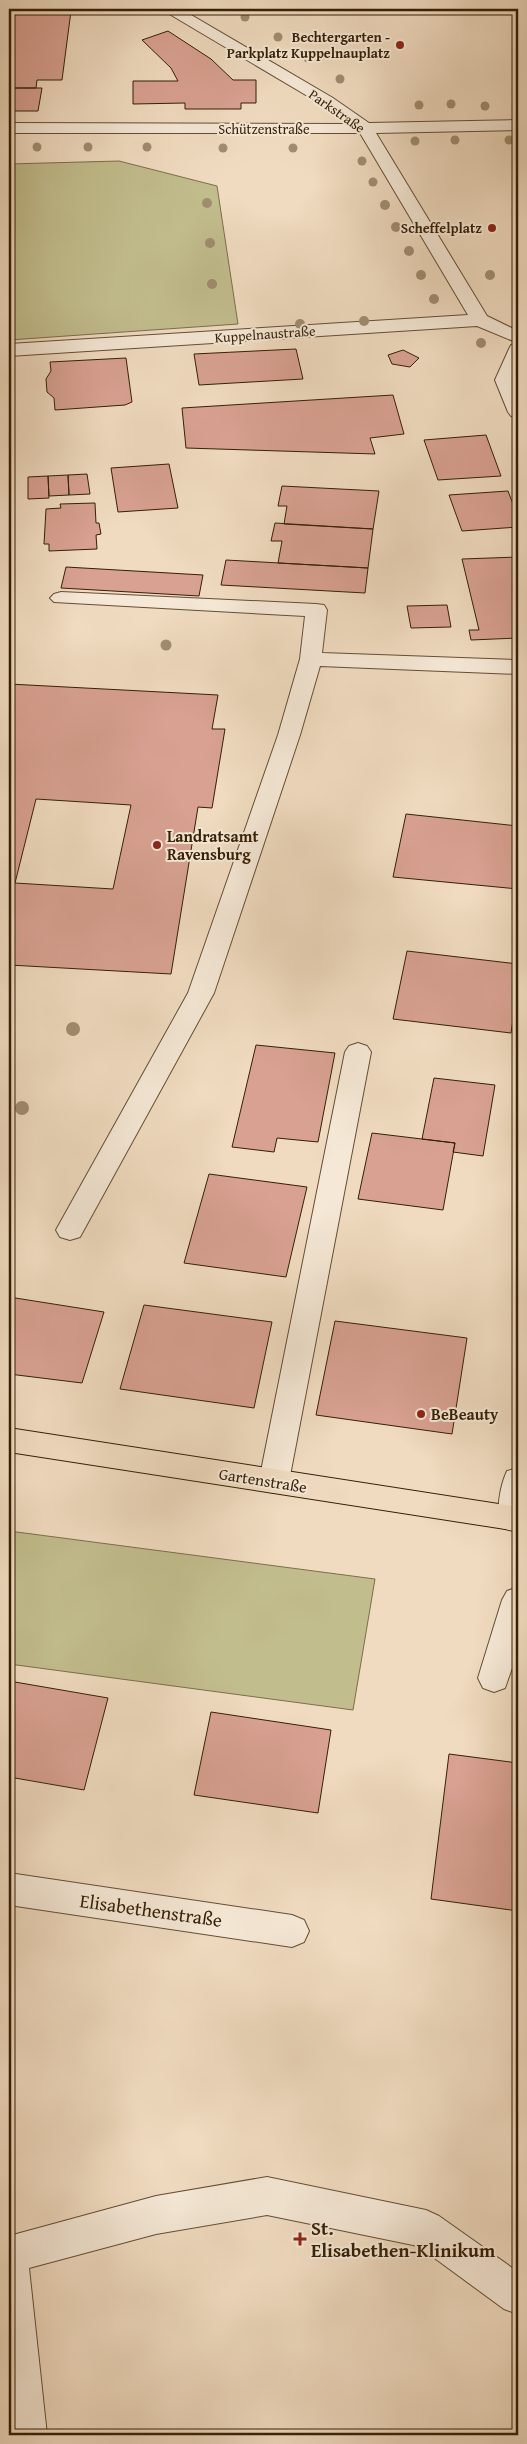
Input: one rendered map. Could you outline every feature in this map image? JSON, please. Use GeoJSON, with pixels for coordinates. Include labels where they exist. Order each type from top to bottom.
{"type":"FeatureCollection","features":[{"type":"Feature","properties":{"kind":"main road","name":"Gartenstraße"},"geometry":{"type":"LineString","coordinates":[[9,1440],[516,1519]]}},
{"type":"Feature","properties":{"kind":"street","name":"Parkstraße"},"geometry":{"type":"LineString","coordinates":[[171,9],[326,101],[365,128],[480,320]]}},
{"type":"Feature","properties":{"kind":"street","name":"Schützenstraße"},"geometry":{"type":"LineString","coordinates":[[9,128],[365,128],[518,125]]}},
{"type":"Feature","properties":{"kind":"street","name":"Kuppelnaustraße"},"geometry":{"type":"LineString","coordinates":[[9,350],[480,320],[518,338]]}},
{"type":"Feature","properties":{"kind":"street"},"geometry":{"type":"LineString","coordinates":[[518,349],[504,380],[518,412]]}},
{"type":"Feature","properties":{"kind":"street"},"geometry":{"type":"LineString","coordinates":[[61,598],[316,610],[311,659],[289,735],[201,993],[70,1230]]}},
{"type":"Feature","properties":{"kind":"street"},"geometry":{"type":"LineString","coordinates":[[311,659],[518,666]]}},
{"type":"Feature","properties":{"kind":"street"},"geometry":{"type":"LineString","coordinates":[[274,1481],[358,1052]]}},
{"type":"Feature","properties":{"kind":"street"},"geometry":{"type":"LineString","coordinates":[[516,1519],[518,1480]]}},
{"type":"Feature","properties":{"kind":"street"},"geometry":{"type":"LineString","coordinates":[[494,1678],[518,1600]]}},
{"type":"Feature","properties":{"kind":"street","name":"Elisabethenstraße"},"geometry":{"type":"LineString","coordinates":[[9,1889],[292,1931]]}},
{"type":"Feature","properties":{"kind":"street"},"geometry":{"type":"LineString","coordinates":[[27,2435],[9,2255],[156,2215],[267,2196],[426,2229],[518,2295]]}},
{"type":"Feature","properties":{"kind":"shaded area"},"geometry":{"type":"Polygon","coordinates":[[[119,161],[217,186],[238,324],[9,340],[9,164],[119,161]]]}},
{"type":"Feature","properties":{"kind":"shaded area"},"geometry":{"type":"Polygon","coordinates":[[[9,1531],[375,1579],[353,1710],[9,1664],[9,1531]]]}},
{"type":"Feature","properties":{"kind":"building"},"geometry":{"type":"Polygon","coordinates":[[[9,11],[71,11],[62,80],[37,80],[36,88],[9,88],[9,11]]]}},
{"type":"Feature","properties":{"kind":"building"},"geometry":{"type":"Polygon","coordinates":[[[168,31],[211,59],[233,80],[256,80],[256,103],[241,103],[241,109],[185,109],[185,103],[133,104],[133,81],[178,81],[171,68],[142,40],[168,31]]]}},
{"type":"Feature","properties":{"kind":"building"},"geometry":{"type":"Polygon","coordinates":[[[9,88],[42,88],[38,111],[9,111],[9,88]]]}},
{"type":"Feature","properties":{"kind":"building"},"geometry":{"type":"Polygon","coordinates":[[[296,349],[303,379],[199,385],[194,354],[296,349]]]}},
{"type":"Feature","properties":{"kind":"building"},"geometry":{"type":"Polygon","coordinates":[[[403,350],[419,358],[410,367],[392,364],[388,355],[403,350]]]}},
{"type":"Feature","properties":{"kind":"building"},"geometry":{"type":"Polygon","coordinates":[[[126,358],[132,402],[125,405],[55,410],[54,398],[47,392],[46,379],[51,371],[50,362],[126,358]]]}},
{"type":"Feature","properties":{"kind":"building"},"geometry":{"type":"Polygon","coordinates":[[[393,395],[404,434],[370,438],[375,454],[186,448],[182,408],[393,395]]]}},
{"type":"Feature","properties":{"kind":"building"},"geometry":{"type":"Polygon","coordinates":[[[486,435],[501,476],[438,480],[424,440],[486,435]]]}},
{"type":"Feature","properties":{"kind":"building"},"geometry":{"type":"Polygon","coordinates":[[[169,464],[178,508],[118,512],[111,468],[169,464]]]}},
{"type":"Feature","properties":{"kind":"building"},"geometry":{"type":"Polygon","coordinates":[[[87,474],[90,494],[69,495],[68,475],[87,474]]]}},
{"type":"Feature","properties":{"kind":"building"},"geometry":{"type":"Polygon","coordinates":[[[68,475],[69,495],[49,496],[48,476],[68,475]]]}},
{"type":"Feature","properties":{"kind":"building"},"geometry":{"type":"Polygon","coordinates":[[[48,476],[49,498],[28,499],[28,477],[48,476]]]}},
{"type":"Feature","properties":{"kind":"building"},"geometry":{"type":"Polygon","coordinates":[[[282,486],[379,491],[373,529],[284,524],[287,506],[278,506],[282,486]]]}},
{"type":"Feature","properties":{"kind":"building"},"geometry":{"type":"Polygon","coordinates":[[[508,491],[518,517],[518,527],[462,531],[449,495],[508,491]]]}},
{"type":"Feature","properties":{"kind":"building"},"geometry":{"type":"Polygon","coordinates":[[[95,503],[96,523],[99,523],[101,534],[96,535],[97,549],[49,551],[49,544],[44,544],[46,509],[61,508],[60,504],[95,503]]]}},
{"type":"Feature","properties":{"kind":"building"},"geometry":{"type":"Polygon","coordinates":[[[275,523],[373,529],[368,568],[278,563],[282,541],[271,541],[275,523]]]}},
{"type":"Feature","properties":{"kind":"building"},"geometry":{"type":"Polygon","coordinates":[[[518,557],[518,638],[471,640],[469,630],[479,630],[462,559],[518,557]]]}},
{"type":"Feature","properties":{"kind":"building"},"geometry":{"type":"Polygon","coordinates":[[[226,560],[368,568],[365,593],[221,585],[226,560]]]}},
{"type":"Feature","properties":{"kind":"building"},"geometry":{"type":"Polygon","coordinates":[[[66,567],[203,575],[199,596],[61,588],[66,567]]]}},
{"type":"Feature","properties":{"kind":"building"},"geometry":{"type":"Polygon","coordinates":[[[447,605],[451,627],[411,628],[407,606],[447,605]]]}},
{"type":"Feature","properties":{"kind":"building","name":"Landratsamt Ravensburg"},"geometry":{"type":"Polygon","coordinates":[[[9,684],[218,695],[212,729],[225,729],[212,808],[198,807],[171,974],[9,965],[9,684]],[[36,799],[15,883],[113,889],[131,805],[36,799]]]}},
{"type":"Feature","properties":{"kind":"building"},"geometry":{"type":"Polygon","coordinates":[[[406,814],[518,826],[518,889],[393,877],[406,814]]]}},
{"type":"Feature","properties":{"kind":"building"},"geometry":{"type":"Polygon","coordinates":[[[407,951],[518,964],[518,987],[511,1033],[393,1019],[407,951]]]}},
{"type":"Feature","properties":{"kind":"building"},"geometry":{"type":"Polygon","coordinates":[[[256,1045],[335,1053],[318,1142],[277,1138],[274,1152],[232,1147],[256,1045]]]}},
{"type":"Feature","properties":{"kind":"building"},"geometry":{"type":"Polygon","coordinates":[[[434,1078],[495,1085],[483,1156],[453,1152],[455,1143],[422,1139],[434,1078]]]}},
{"type":"Feature","properties":{"kind":"building"},"geometry":{"type":"Polygon","coordinates":[[[372,1133],[455,1143],[443,1210],[358,1199],[372,1133]]]}},
{"type":"Feature","properties":{"kind":"building"},"geometry":{"type":"Polygon","coordinates":[[[209,1174],[307,1187],[286,1277],[184,1263],[209,1174]]]}},
{"type":"Feature","properties":{"kind":"building"},"geometry":{"type":"Polygon","coordinates":[[[9,1297],[104,1312],[82,1383],[9,1374],[9,1297]]]}},
{"type":"Feature","properties":{"kind":"building"},"geometry":{"type":"Polygon","coordinates":[[[144,1305],[272,1322],[254,1408],[120,1389],[144,1305]]]}},
{"type":"Feature","properties":{"kind":"building"},"geometry":{"type":"Polygon","coordinates":[[[335,1321],[467,1338],[452,1434],[316,1415],[335,1321]]]}},
{"type":"Feature","properties":{"kind":"building"},"geometry":{"type":"Polygon","coordinates":[[[9,1681],[108,1698],[84,1790],[9,1777],[9,1681]]]}},
{"type":"Feature","properties":{"kind":"building"},"geometry":{"type":"Polygon","coordinates":[[[211,1712],[331,1730],[318,1813],[194,1795],[211,1712]]]}},
{"type":"Feature","properties":{"kind":"building"},"geometry":{"type":"Polygon","coordinates":[[[449,1754],[518,1763],[518,1911],[431,1899],[449,1754]]]}},
{"type":"Feature","properties":{"kind":"place","name":"Bechtergarten - Parkplatz Kuppelnauplatz"},"geometry":{"type":"Point","coordinates":[400,45]}},
{"type":"Feature","properties":{"kind":"place","name":"Scheffelplatz"},"geometry":{"type":"Point","coordinates":[492,228]}},
{"type":"Feature","properties":{"kind":"place","name":"Landratsamt Ravensburg"},"geometry":{"type":"Point","coordinates":[157,845]}},
{"type":"Feature","properties":{"kind":"place","name":"BeBeauty"},"geometry":{"type":"Point","coordinates":[421,1414]}},
{"type":"Feature","properties":{"kind":"place","name":"St. Elisabethen-Klinikum"},"geometry":{"type":"Point","coordinates":[300,2239]}}]}
